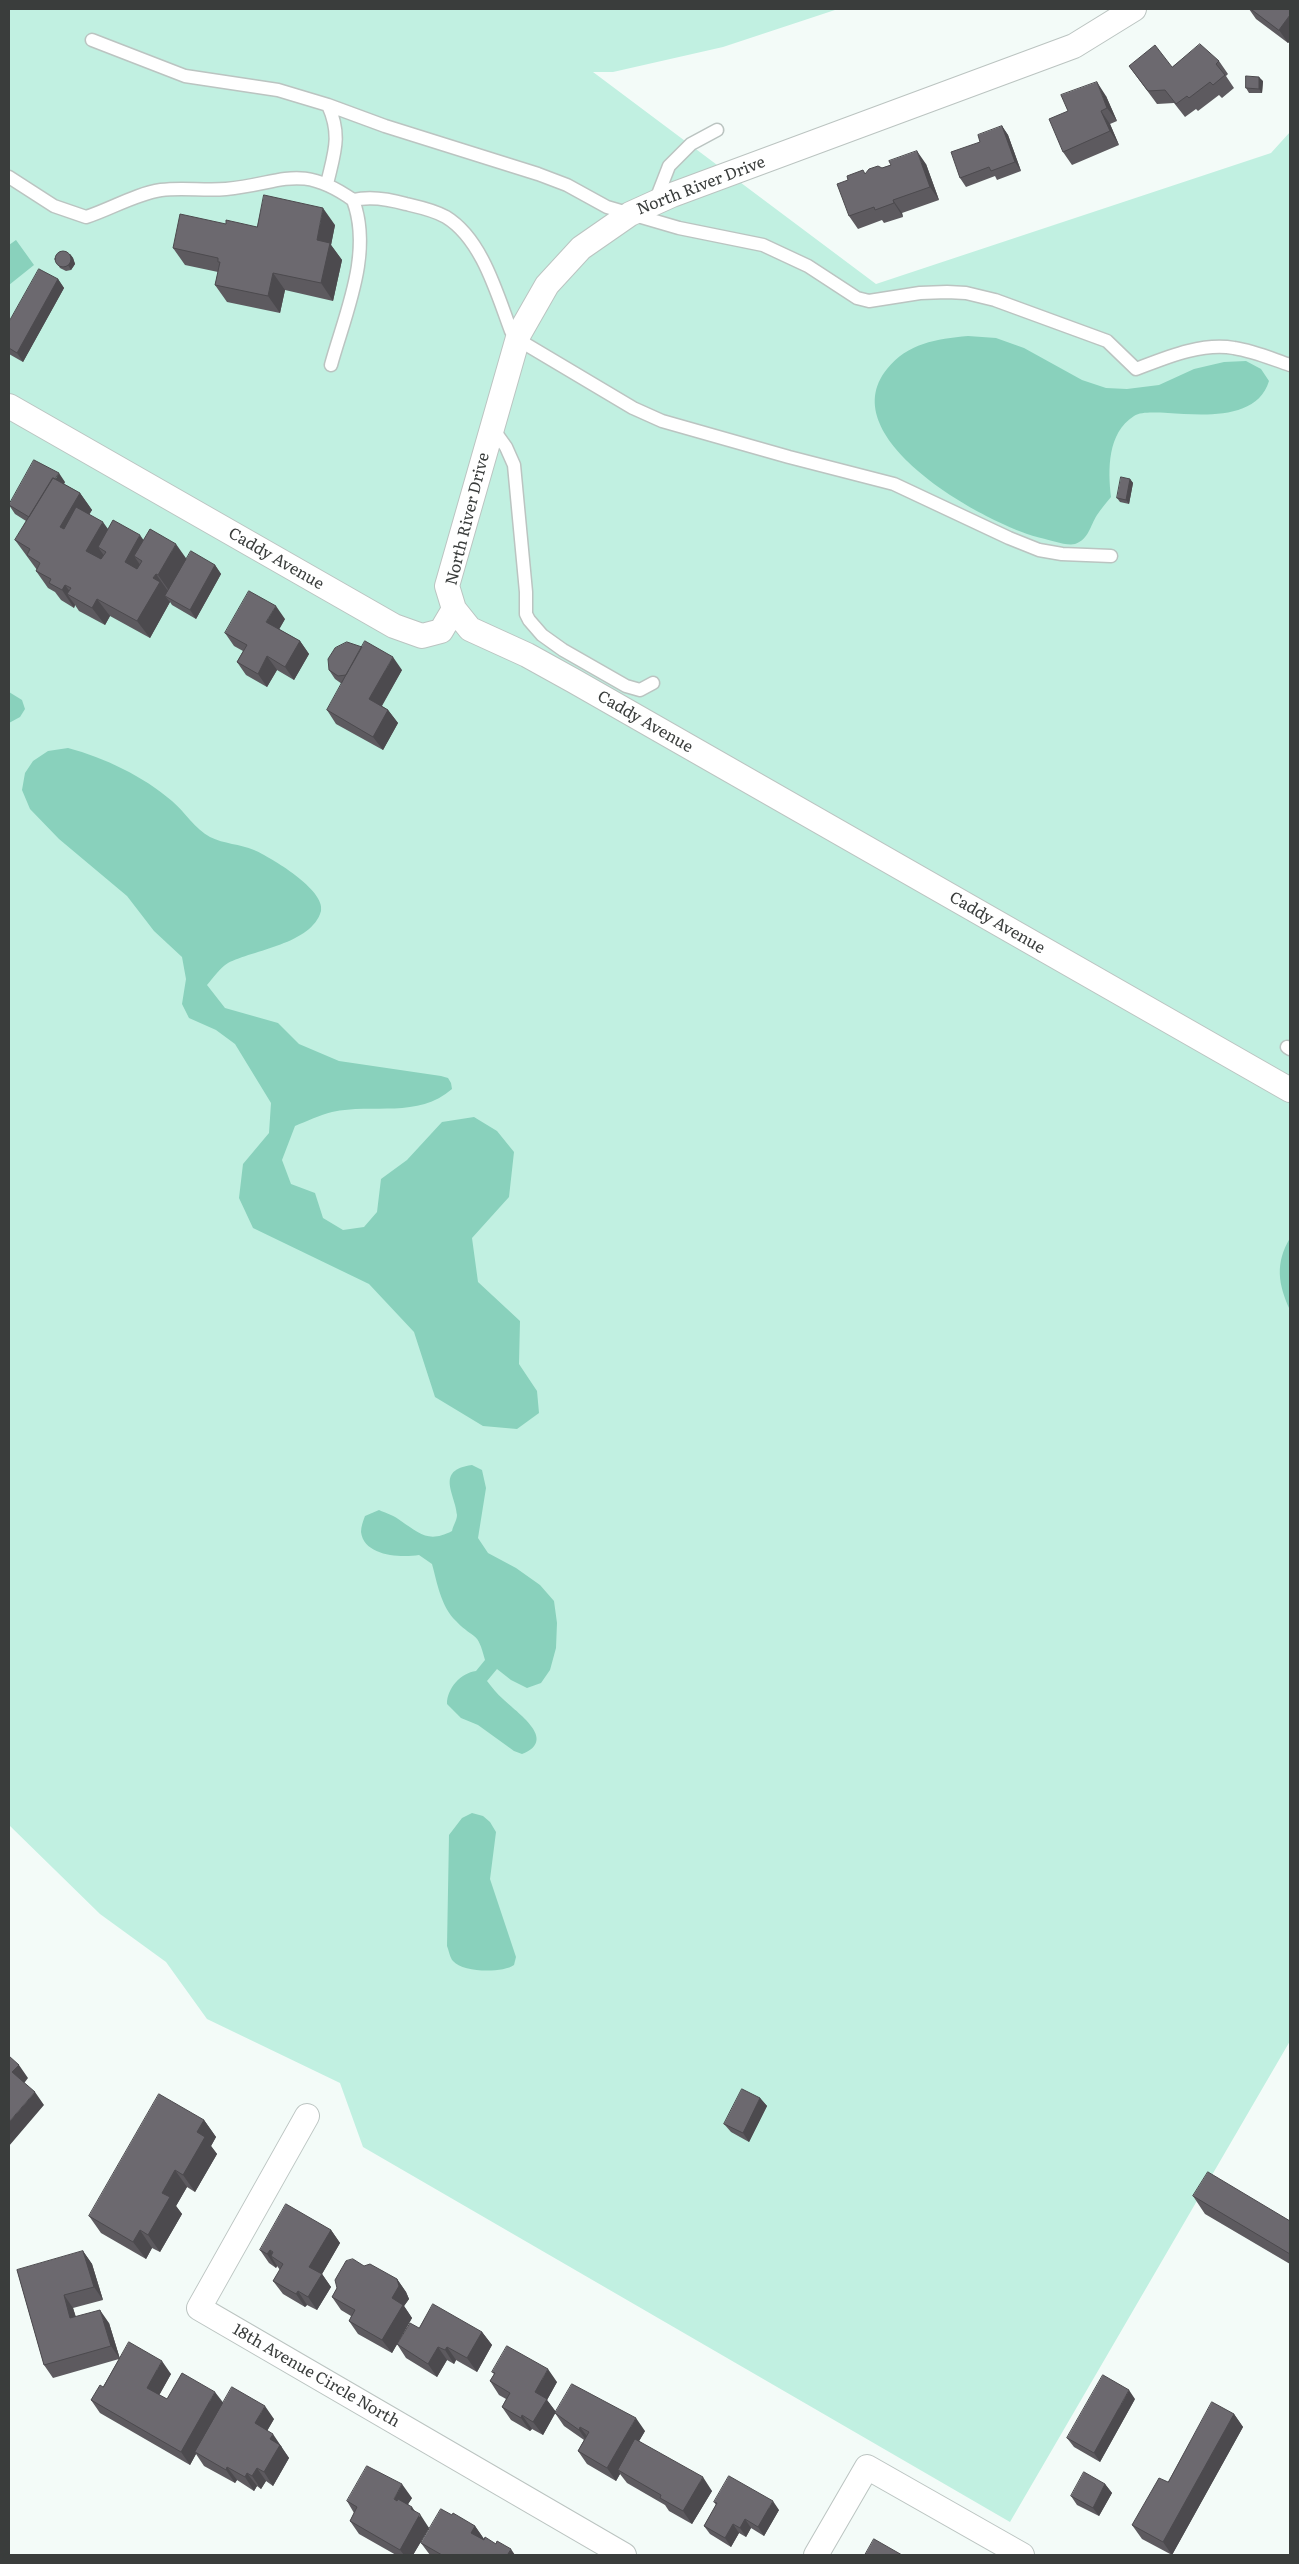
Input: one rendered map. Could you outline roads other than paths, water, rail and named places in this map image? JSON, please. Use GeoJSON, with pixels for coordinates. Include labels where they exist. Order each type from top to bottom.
{"type":"FeatureCollection","features":[{"type":"Feature","properties":{"kind":"street","name":"North River Drive"},"geometry":{"type":"LineString","coordinates":[[454,609],[447,586],[517,339],[547,285],[581,248],[630,214],[655,202],[1074,46],[1134,9]]}},
{"type":"Feature","properties":{"kind":"street","name":"Caddy Avenue"},"geometry":{"type":"LineString","coordinates":[[9,406],[394,626],[422,636],[441,632],[454,609],[470,629],[527,655],[574,681],[1290,1090]]}},
{"type":"Feature","properties":{"kind":"street","name":"18th Avenue Circle North"},"geometry":{"type":"LineString","coordinates":[[307,2116],[199,2308],[624,2555]]}},
{"type":"Feature","properties":{"kind":"street"},"geometry":{"type":"LineString","coordinates":[[816,2555],[867,2467],[1022,2555]]}},
{"type":"Feature","properties":{"kind":"lane"},"geometry":{"type":"LineString","coordinates":[[92,40],[185,76],[278,90],[328,105],[385,126],[538,174],[567,185],[607,207],[679,228],[763,245],[808,266],[857,298],[869,301],[948,292],[966,293],[995,300],[1107,341],[1136,369],[1188,352],[1218,347],[1242,350],[1290,365]]}},
{"type":"Feature","properties":{"kind":"lane"},"geometry":{"type":"LineString","coordinates":[[327,184],[337,140],[336,123],[328,105]]}},
{"type":"Feature","properties":{"kind":"lane"},"geometry":{"type":"LineString","coordinates":[[655,202],[669,166],[691,144],[717,130]]}},
{"type":"Feature","properties":{"kind":"lane"},"geometry":{"type":"LineString","coordinates":[[9,177],[54,206],[86,217],[132,198],[159,190],[226,189],[285,178],[300,178],[327,184],[353,200],[364,198],[382,200],[428,209],[445,216],[460,228],[477,251],[511,331],[517,339],[633,408],[662,421],[894,484],[1009,538],[1039,550],[1062,554],[1111,556]]}},
{"type":"Feature","properties":{"kind":"lane"},"geometry":{"type":"LineString","coordinates":[[331,365],[355,280],[359,254],[360,233],[353,200]]}},
{"type":"Feature","properties":{"kind":"lane"},"geometry":{"type":"LineString","coordinates":[[491,426],[511,454],[514,465],[526,592],[526,614],[529,620],[542,635],[563,650],[626,686],[640,690],[653,683]]}}]}
